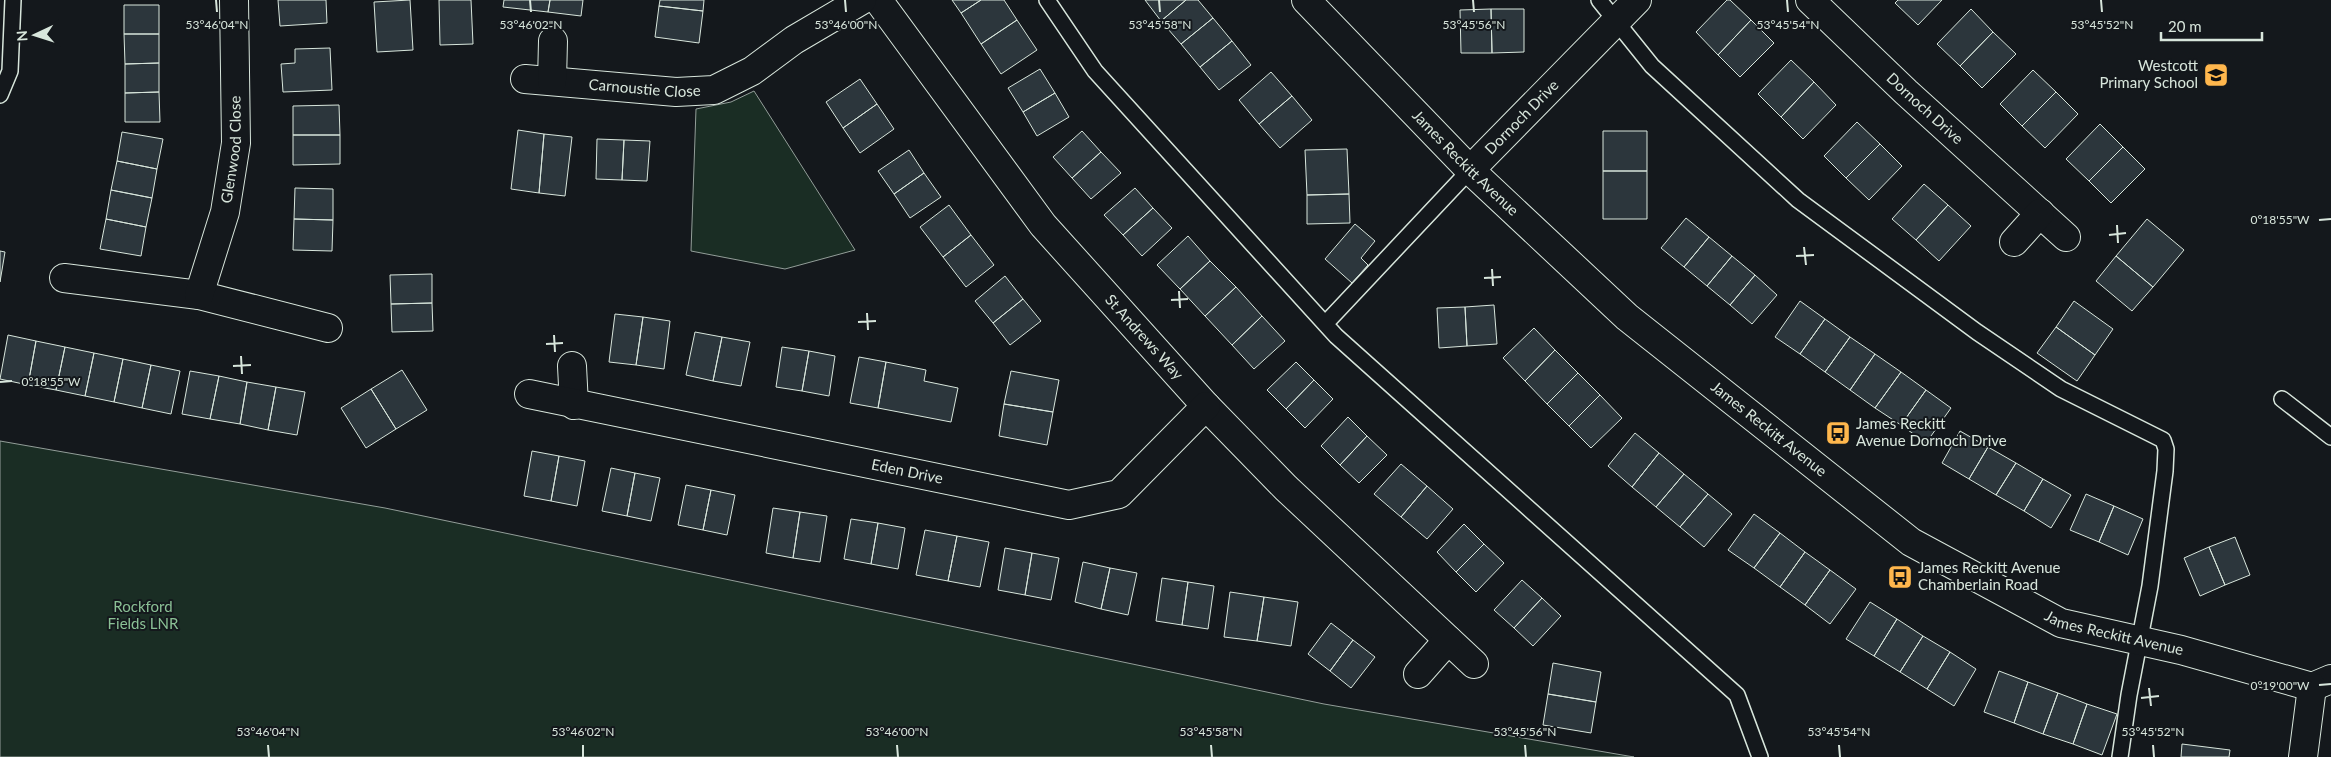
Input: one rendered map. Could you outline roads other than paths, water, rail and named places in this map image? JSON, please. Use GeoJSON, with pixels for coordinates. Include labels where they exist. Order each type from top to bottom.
{"type":"FeatureCollection","features":[{"type":"Feature","properties":{"kind":"street","name":"Glenwood Close"},"geometry":{"type":"LineString","coordinates":[[199,295],[225,212],[236,143],[234,0]]}},
{"type":"Feature","properties":{"kind":"street","name":"Carnoustie Close"},"geometry":{"type":"LineString","coordinates":[[525,79],[676,92],[714,90],[752,71],[794,40],[862,0]]}},
{"type":"Feature","properties":{"kind":"street","name":"St Andrews Way"},"geometry":{"type":"LineString","coordinates":[[878,0],[1043,225],[1206,406],[1286,488],[1474,664]]}},
{"type":"Feature","properties":{"kind":"street","name":"James Reckitt Avenue"},"geometry":{"type":"LineString","coordinates":[[1306,0],[1470,170],[1627,317],[1911,542],[2061,623],[2321,683]]}},
{"type":"Feature","properties":{"kind":"street","name":"Dornoch Drive"},"geometry":{"type":"LineString","coordinates":[[1470,170],[1637,0]]}},
{"type":"Feature","properties":{"kind":"street","name":"Dornoch Drive"},"geometry":{"type":"LineString","coordinates":[[1810,0],[1906,92],[2066,237]]}},
{"type":"Feature","properties":{"kind":"street"},"geometry":{"type":"LineString","coordinates":[[552,81],[553,41]]}},
{"type":"Feature","properties":{"kind":"street"},"geometry":{"type":"LineString","coordinates":[[2014,242],[2040,213]]}},
{"type":"Feature","properties":{"kind":"street"},"geometry":{"type":"LineString","coordinates":[[64,278],[199,295],[328,328]]}},
{"type":"Feature","properties":{"kind":"street"},"geometry":{"type":"LineString","coordinates":[[572,366],[574,405]]}},
{"type":"Feature","properties":{"kind":"street","name":"Eden Drive"},"geometry":{"type":"LineString","coordinates":[[529,394],[574,405],[1069,505],[1119,494],[1206,406]]}},
{"type":"Feature","properties":{"kind":"street"},"geometry":{"type":"LineString","coordinates":[[1418,674],[1448,640]]}},
{"type":"Feature","properties":{"kind":"street"},"geometry":{"type":"LineString","coordinates":[[2303,757],[2321,683]]}},
{"type":"Feature","properties":{"kind":"lane"},"geometry":{"type":"LineString","coordinates":[[0,95],[10,71],[13,0]]}},
{"type":"Feature","properties":{"kind":"lane"},"geometry":{"type":"LineString","coordinates":[[1047,0],[1095,71],[1336,336],[1737,695],[1760,757]]}},
{"type":"Feature","properties":{"kind":"lane"},"geometry":{"type":"LineString","coordinates":[[1599,0],[1617,20],[1652,66],[1798,200],[1976,332],[2061,389],[2163,440],[2166,449],[2165,471],[2150,586],[2129,695],[2120,757]]}},
{"type":"Feature","properties":{"kind":"lane"},"geometry":{"type":"LineString","coordinates":[[1325,324],[1470,170]]}},
{"type":"Feature","properties":{"kind":"lane"},"geometry":{"type":"LineString","coordinates":[[2282,399],[2331,437]]}},
{"type":"Feature","properties":{"kind":"place","name":"Westcott Primary School"},"geometry":{"type":"Point","coordinates":[2216,75]}},
{"type":"Feature","properties":{"kind":"place","name":"James Reckitt Avenue Dornoch Drive"},"geometry":{"type":"Point","coordinates":[1838,433]}},
{"type":"Feature","properties":{"kind":"place","name":"James Reckitt Avenue Chamberlain Road"},"geometry":{"type":"Point","coordinates":[1900,577]}},
{"type":"Feature","properties":{"kind":"park label","name":"Rockford Fields LNR"},"geometry":{"type":"Point","coordinates":[143,616]}}]}
